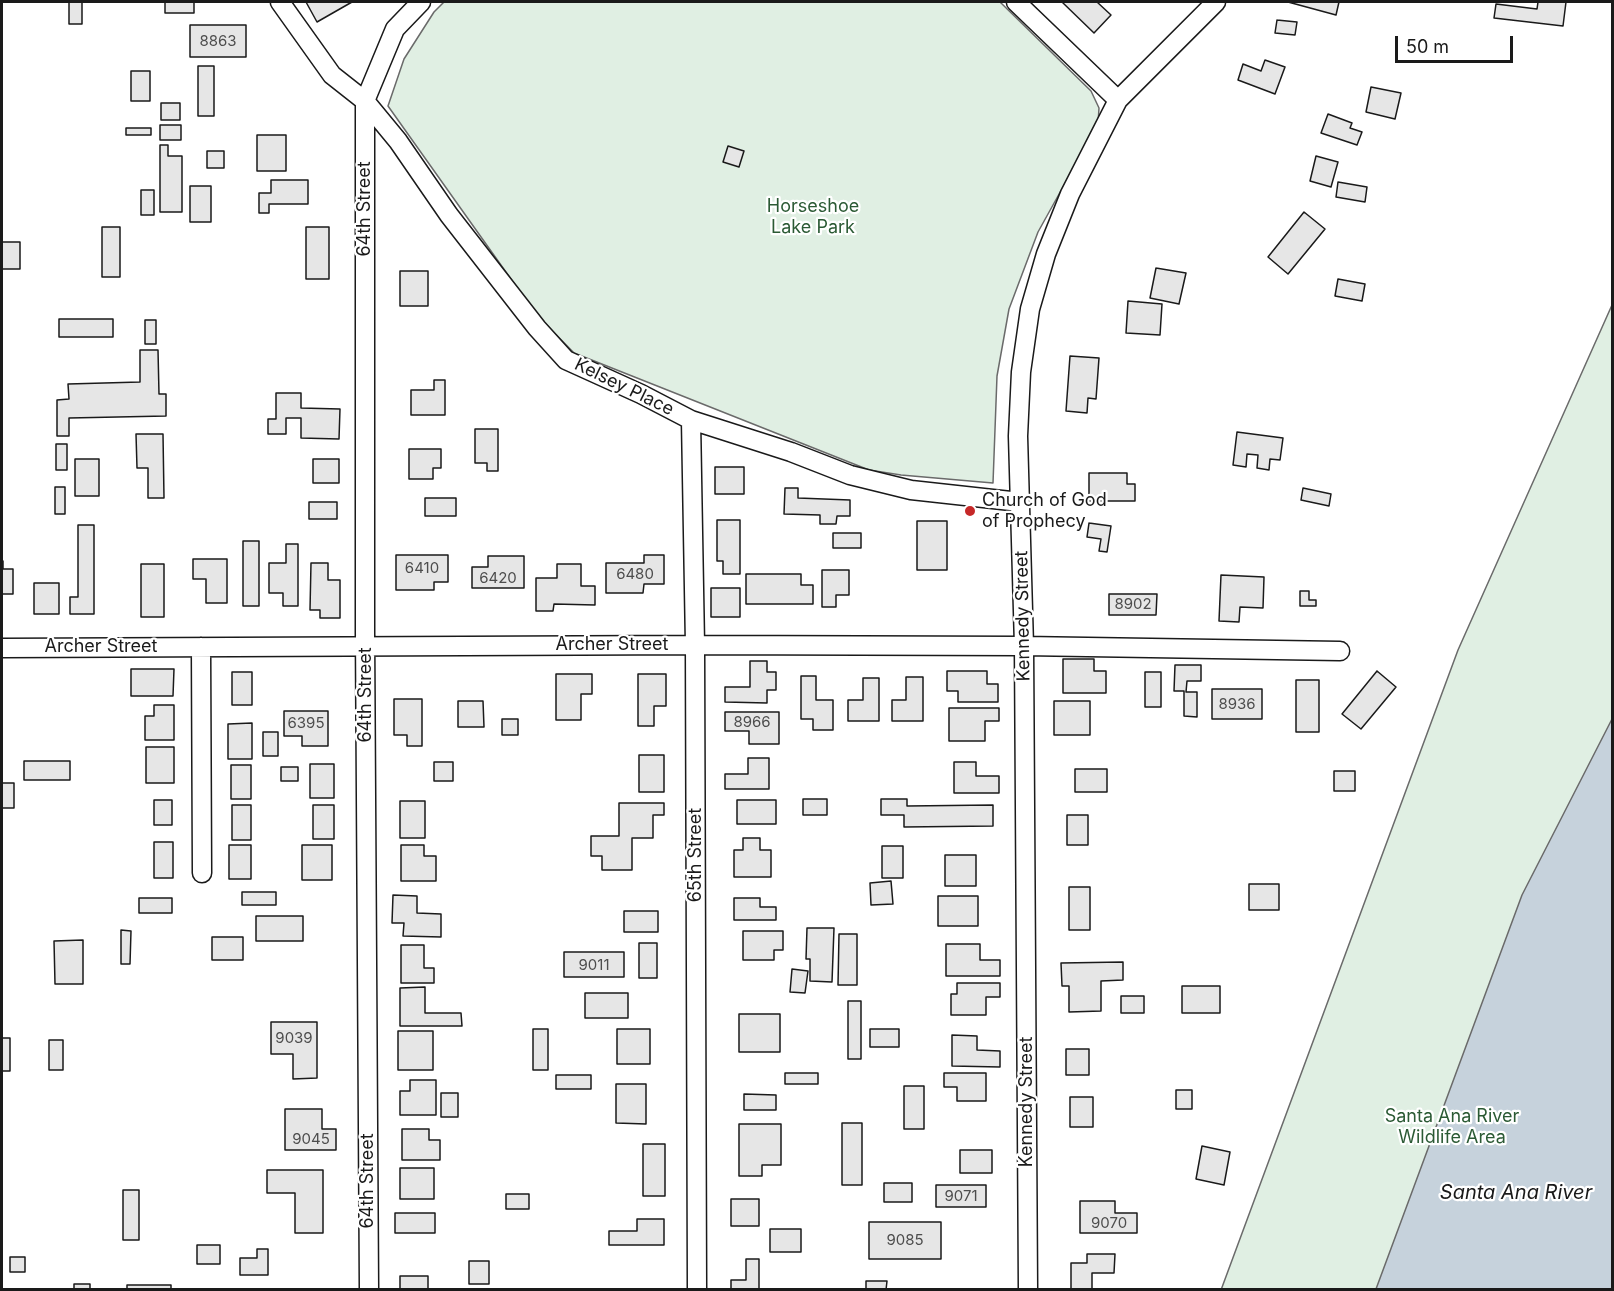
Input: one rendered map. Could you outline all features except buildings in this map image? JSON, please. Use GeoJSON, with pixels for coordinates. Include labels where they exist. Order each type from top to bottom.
{"type":"FeatureCollection","features":[{"type":"Feature","properties":{"kind":"street","name":"Kelsey Place"},"geometry":{"type":"LineString","coordinates":[[280,2],[332,75],[365,101],[398,141],[449,215],[537,328],[566,360],[641,394],[691,420],[791,452],[850,475],[911,490],[1020,502]]}},
{"type":"Feature","properties":{"kind":"street"},"geometry":{"type":"LineString","coordinates":[[365,101],[395,29],[422,2]]}},
{"type":"Feature","properties":{"kind":"street"},"geometry":{"type":"LineString","coordinates":[[1016,2],[1119,100]]}},
{"type":"Feature","properties":{"kind":"street","name":"Kennedy Street"},"geometry":{"type":"LineString","coordinates":[[1028,1290],[1024,646],[1018,425],[1021,372],[1030,309],[1046,254],[1070,194],[1119,100],[1216,2]]}},
{"type":"Feature","properties":{"kind":"street","name":"64th Street"},"geometry":{"type":"LineString","coordinates":[[365,101],[365,645],[369,1290]]}},
{"type":"Feature","properties":{"kind":"street","name":"65th Street"},"geometry":{"type":"LineString","coordinates":[[691,420],[695,645],[697,1290]]}},
{"type":"Feature","properties":{"kind":"street","name":"Archer Street"},"geometry":{"type":"LineString","coordinates":[[2,648],[695,645],[1024,646],[1340,651]]}},
{"type":"Feature","properties":{"kind":"street"},"geometry":{"type":"LineString","coordinates":[[201,647],[202,873]]}},
{"type":"Feature","properties":{"kind":"green space","name":"Horseshoe Lake Park"},"geometry":{"type":"Polygon","coordinates":[[[444,2],[1000,2],[1091,91],[1099,108],[1098,124],[1038,232],[1009,309],[997,376],[993,483],[869,470],[574,353],[535,313],[388,106],[404,59],[434,12],[444,2]]]}},
{"type":"Feature","properties":{"kind":"green space","name":"Santa Ana River Wildlife Area"},"geometry":{"type":"Polygon","coordinates":[[[1612,305],[1612,1289],[1221,1290],[1458,650],[1612,305]]]}},
{"type":"Feature","properties":{"kind":"water","name":"Santa Ana River"},"geometry":{"type":"Polygon","coordinates":[[[1612,719],[1612,1289],[1376,1289],[1522,895],[1612,719]]]}},
{"type":"Feature","properties":{"kind":"place","name":"Church of God of Prophecy"},"geometry":{"type":"Point","coordinates":[970,511]}}]}
